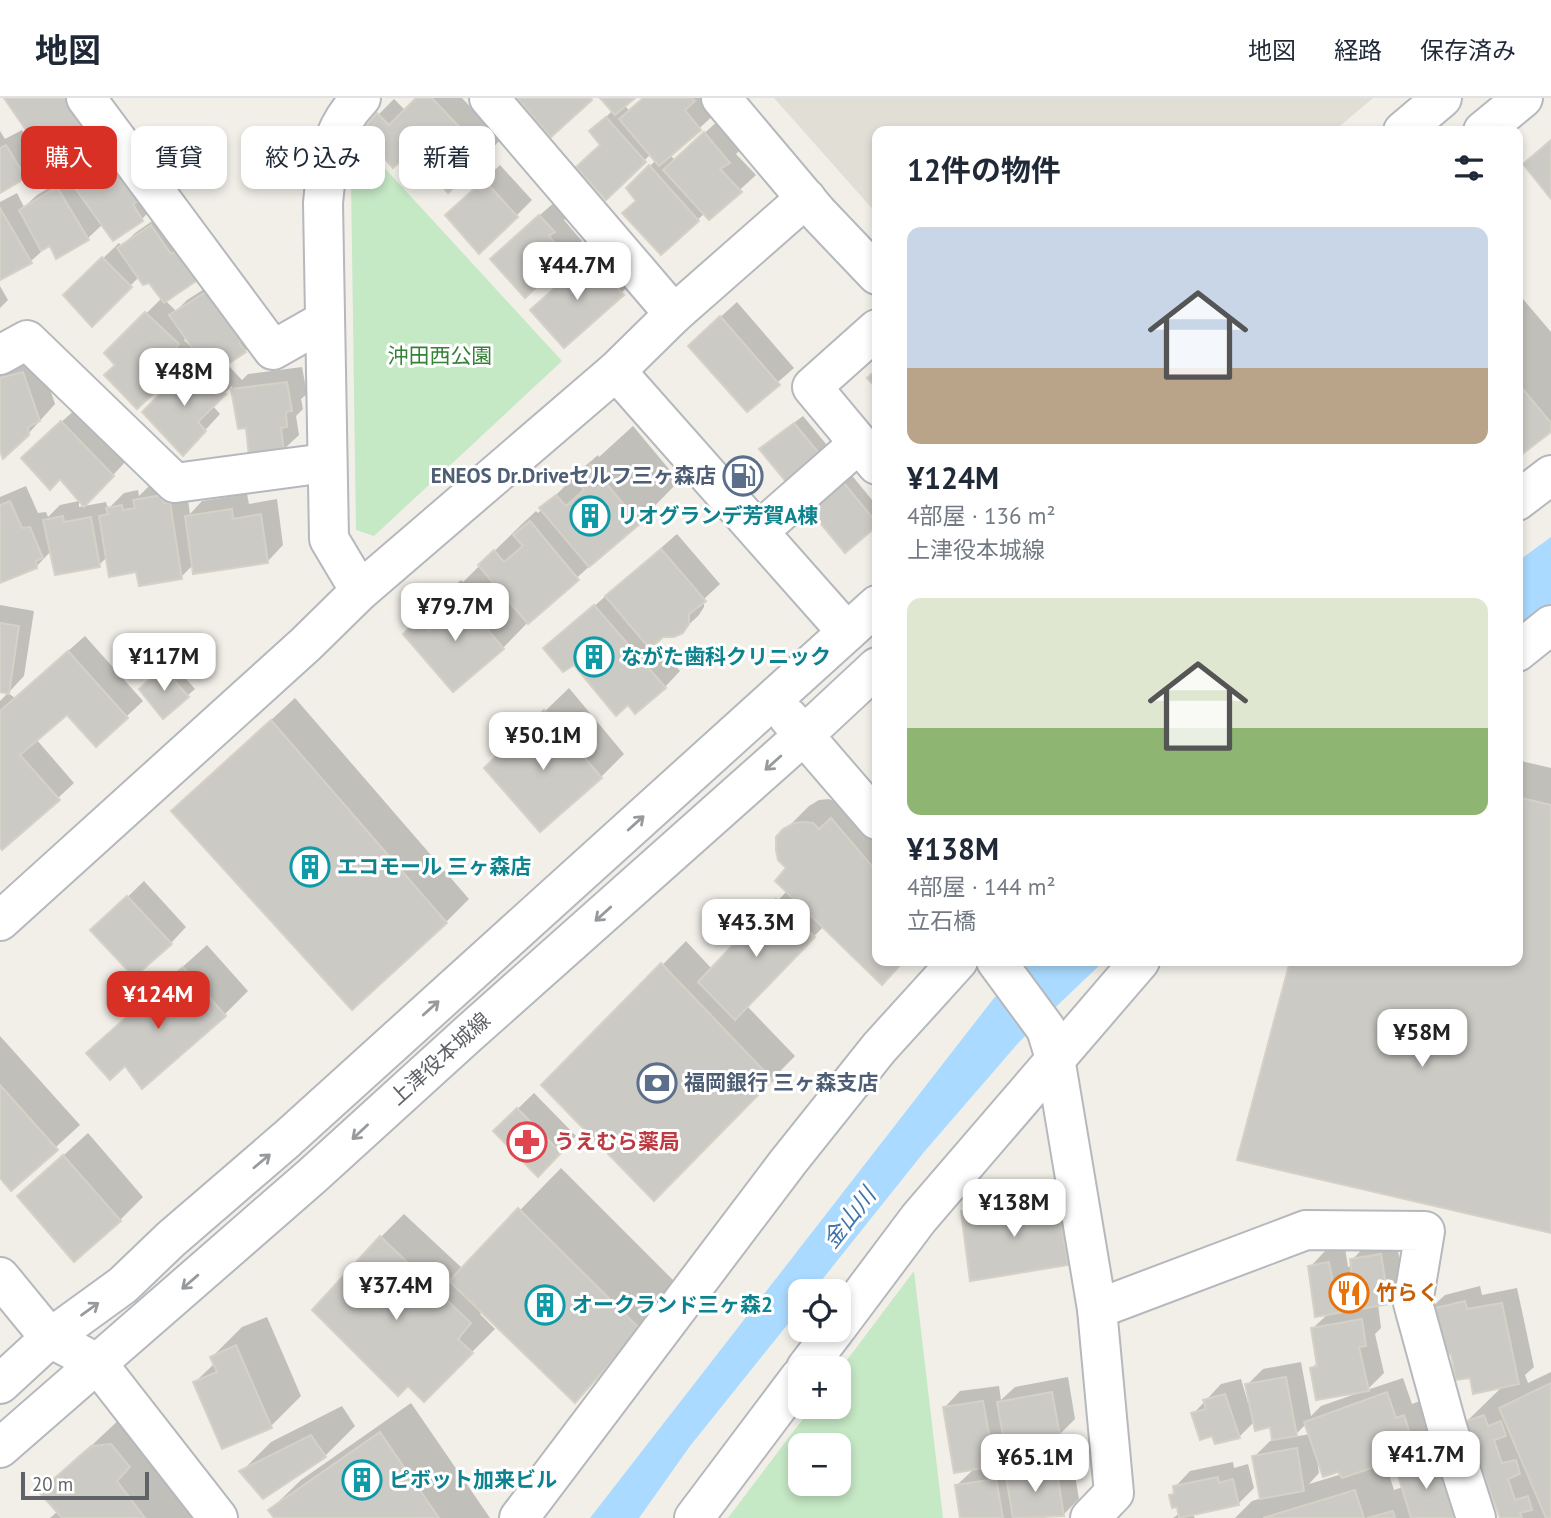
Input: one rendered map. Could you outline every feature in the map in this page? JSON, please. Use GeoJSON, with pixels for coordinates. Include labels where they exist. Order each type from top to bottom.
{"type":"FeatureCollection","features":[{"type":"Feature","properties":{"kind":"street"},"geometry":{"type":"LineString","coordinates":[[86,98],[273,350],[324,321]]}},
{"type":"Feature","properties":{"kind":"street"},"geometry":{"type":"LineString","coordinates":[[360,591],[329,540],[323,203],[328,154],[349,111],[361,98]]}},
{"type":"Feature","properties":{"kind":"street"},"geometry":{"type":"LineString","coordinates":[[489,98],[674,314]]}},
{"type":"Feature","properties":{"kind":"street"},"geometry":{"type":"LineString","coordinates":[[722,98],[806,198],[872,270]]}},
{"type":"Feature","properties":{"kind":"street"},"geometry":{"type":"LineString","coordinates":[[1409,126],[1442,98]]}},
{"type":"Feature","properties":{"kind":"street"},"geometry":{"type":"LineString","coordinates":[[1489,126],[1523,98]]}},
{"type":"Feature","properties":{"kind":"street"},"geometry":{"type":"LineString","coordinates":[[0,921],[306,644],[360,591],[616,371],[674,314],[806,198]]}},
{"type":"Feature","properties":{"kind":"street"},"geometry":{"type":"LineString","coordinates":[[759,531],[868,454],[812,387],[872,333]]}},
{"type":"Feature","properties":{"kind":"street"},"geometry":{"type":"LineString","coordinates":[[0,355],[27,340],[175,483],[326,463]]}},
{"type":"Feature","properties":{"kind":"street"},"geometry":{"type":"LineString","coordinates":[[616,371],[847,632]]}},
{"type":"Feature","properties":{"kind":"street"},"geometry":{"type":"LineString","coordinates":[[1523,496],[1551,475]]}},
{"type":"Feature","properties":{"kind":"street","name":"上津役本城線"},"geometry":{"type":"LineString","coordinates":[[0,1384],[50,1338],[123,1285],[171,1239],[288,1139],[872,610]]}},
{"type":"Feature","properties":{"kind":"street"},"geometry":{"type":"LineString","coordinates":[[1523,647],[1551,625]]}},
{"type":"Feature","properties":{"kind":"street","name":"上津役本城線"},"geometry":{"type":"LineString","coordinates":[[0,1448],[312,1176],[804,736],[872,672]]}},
{"type":"Feature","properties":{"kind":"street"},"geometry":{"type":"LineString","coordinates":[[773,699],[872,814]]}},
{"type":"Feature","properties":{"kind":"street"},"geometry":{"type":"LineString","coordinates":[[519,1518],[788,1162],[879,1048],[953,966]]}},
{"type":"Feature","properties":{"kind":"street"},"geometry":{"type":"LineString","coordinates":[[1000,966],[1051,1043],[1097,1309],[1114,1493],[1090,1518]]}},
{"type":"Feature","properties":{"kind":"street"},"geometry":{"type":"LineString","coordinates":[[851,1309],[1051,1043],[1135,966]]}},
{"type":"Feature","properties":{"kind":"street"},"geometry":{"type":"LineString","coordinates":[[1097,1309],[1307,1230],[1425,1231],[1413,1303],[1447,1427],[1476,1518]]}},
{"type":"Feature","properties":{"kind":"street"},"geometry":{"type":"LineString","coordinates":[[0,1277],[50,1338],[97,1363],[218,1518]]}},
{"type":"Feature","properties":{"kind":"street"},"geometry":{"type":"LineString","coordinates":[[815,1356],[826,1342]]}},
{"type":"Feature","properties":{"kind":"street"},"geometry":{"type":"LineString","coordinates":[[694,1518],[788,1393]]}},
{"type":"Feature","properties":{"kind":"shaded area"},"geometry":{"type":"Polygon","coordinates":[[[774,98],[1373,98],[1340,126],[872,126],[872,208],[774,98]]]}},
{"type":"Feature","properties":{"kind":"green space","name":"沖田西公園"},"geometry":{"type":"Polygon","coordinates":[[[385,168],[399,184],[399,189],[404,189],[562,361],[374,536],[356,530],[351,189],[385,189],[385,168]]]}},
{"type":"Feature","properties":{"kind":"green space"},"geometry":{"type":"Polygon","coordinates":[[[914,1271],[943,1518],[728,1518],[788,1439],[788,1496],[851,1496],[851,1433],[792,1433],[803,1419],[851,1419],[850,1356],[914,1271]]]}},
{"type":"Feature","properties":{"kind":"water"},"geometry":{"type":"Polygon","coordinates":[[[1551,537],[1551,604],[1523,625],[1523,558],[1551,537]]]}},
{"type":"Feature","properties":{"kind":"water","name":"金山川"},"geometry":{"type":"Polygon","coordinates":[[[1027,966],[1099,966],[1020,1041],[924,1152],[823,1279],[788,1279],[788,1324],[690,1446],[639,1518],[590,1518],[994,998],[1027,966]]]}},
{"type":"Feature","properties":{"kind":"building"},"geometry":{"type":"Polygon","coordinates":[[[4,98],[69,98],[89,126],[23,126],[4,98]]]}},
{"type":"Feature","properties":{"kind":"building"},"geometry":{"type":"Polygon","coordinates":[[[416,98],[432,98],[459,126],[399,126],[399,162],[393,168],[385,159],[385,126],[365,126],[377,113],[389,125],[416,98]]]}},
{"type":"Feature","properties":{"kind":"building"},"geometry":{"type":"Polygon","coordinates":[[[517,98],[590,98],[592,100],[551,137],[517,98]]]}},
{"type":"Feature","properties":{"kind":"building"},"geometry":{"type":"Polygon","coordinates":[[[600,98],[635,98],[615,115],[600,98]]]}},
{"type":"Feature","properties":{"kind":"building"},"geometry":{"type":"Polygon","coordinates":[[[643,98],[692,98],[695,101],[685,110],[701,130],[659,166],[619,119],[643,98]]]}},
{"type":"Feature","properties":{"kind":"building"},"geometry":{"type":"Polygon","coordinates":[[[606,117],[646,162],[606,200],[576,167],[600,145],[589,131],[606,117]]]}},
{"type":"Feature","properties":{"kind":"building"},"geometry":{"type":"Polygon","coordinates":[[[704,132],[730,163],[720,169],[742,192],[709,220],[663,170],[704,132]]]}},
{"type":"Feature","properties":{"kind":"building"},"geometry":{"type":"Polygon","coordinates":[[[1551,140],[1551,199],[1523,164],[1551,140]]]}},
{"type":"Feature","properties":{"kind":"building"},"geometry":{"type":"Polygon","coordinates":[[[6,145],[21,170],[21,181],[0,193],[0,148],[6,145]]]}},
{"type":"Feature","properties":{"kind":"building"},"geometry":{"type":"Polygon","coordinates":[[[649,165],[699,221],[661,255],[622,213],[636,201],[626,188],[649,165]]]}},
{"type":"Feature","properties":{"kind":"building"},"geometry":{"type":"Polygon","coordinates":[[[117,169],[140,200],[133,204],[143,221],[113,241],[76,189],[117,189],[117,169]]]}},
{"type":"Feature","properties":{"kind":"building"},"geometry":{"type":"Polygon","coordinates":[[[54,189],[58,189],[89,240],[56,259],[50,246],[41,251],[19,210],[54,189]]]}},
{"type":"Feature","properties":{"kind":"building"},"geometry":{"type":"Polygon","coordinates":[[[474,189],[492,189],[518,217],[479,254],[445,215],[474,189]]]}},
{"type":"Feature","properties":{"kind":"building"},"geometry":{"type":"Polygon","coordinates":[[[0,208],[32,263],[0,280],[0,208]]]}},
{"type":"Feature","properties":{"kind":"building"},"geometry":{"type":"Polygon","coordinates":[[[539,215],[555,232],[549,236],[567,258],[525,298],[490,259],[539,215]]]}},
{"type":"Feature","properties":{"kind":"building"},"geometry":{"type":"Polygon","coordinates":[[[151,225],[171,254],[182,248],[202,277],[164,303],[149,283],[143,285],[117,248],[151,225]]]}},
{"type":"Feature","properties":{"kind":"building"},"geometry":{"type":"Polygon","coordinates":[[[102,257],[132,287],[92,327],[63,295],[102,257]]]}},
{"type":"Feature","properties":{"kind":"building"},"geometry":{"type":"Polygon","coordinates":[[[589,257],[624,295],[564,348],[530,310],[589,257]]]}},
{"type":"Feature","properties":{"kind":"building"},"geometry":{"type":"Polygon","coordinates":[[[206,292],[243,338],[239,343],[246,352],[216,372],[205,357],[201,360],[169,315],[206,292]]]}},
{"type":"Feature","properties":{"kind":"building"},"geometry":{"type":"Polygon","coordinates":[[[145,312],[179,344],[170,357],[180,368],[137,409],[104,375],[115,365],[104,353],[145,312]]]}},
{"type":"Feature","properties":{"kind":"building"},"geometry":{"type":"Polygon","coordinates":[[[720,316],[780,385],[747,412],[688,346],[720,316]]]}},
{"type":"Feature","properties":{"kind":"building"},"geometry":{"type":"Polygon","coordinates":[[[193,362],[226,394],[198,422],[206,431],[183,456],[142,412],[193,362]]]}},
{"type":"Feature","properties":{"kind":"building"},"geometry":{"type":"Polygon","coordinates":[[[23,372],[40,421],[28,427],[29,435],[3,459],[0,450],[0,378],[23,372]]]}},
{"type":"Feature","properties":{"kind":"building"},"geometry":{"type":"Polygon","coordinates":[[[287,382],[292,411],[286,412],[287,427],[281,428],[284,452],[249,457],[246,428],[238,429],[231,389],[287,382]]]}},
{"type":"Feature","properties":{"kind":"building"},"geometry":{"type":"Polygon","coordinates":[[[1523,389],[1551,423],[1551,432],[1523,453],[1523,389]]]}},
{"type":"Feature","properties":{"kind":"building"},"geometry":{"type":"Polygon","coordinates":[[[61,421],[114,476],[84,507],[60,479],[50,490],[21,458],[61,421]]]}},
{"type":"Feature","properties":{"kind":"building"},"geometry":{"type":"Polygon","coordinates":[[[794,423],[872,517],[872,530],[845,553],[759,449],[794,423]]]}},
{"type":"Feature","properties":{"kind":"building","name":"リオグランデ芳賀A棟"},"geometry":{"type":"Polygon","coordinates":[[[591,465],[640,524],[589,567],[539,508],[556,495],[566,506],[584,490],[574,479],[591,465]]]}},
{"type":"Feature","properties":{"kind":"building"},"geometry":{"type":"Polygon","coordinates":[[[162,495],[163,503],[170,502],[182,579],[139,586],[136,572],[109,577],[99,516],[108,514],[106,508],[122,505],[123,510],[135,508],[133,500],[162,495]]]}},
{"type":"Feature","properties":{"kind":"building"},"geometry":{"type":"Polygon","coordinates":[[[10,501],[22,528],[30,527],[43,558],[36,561],[37,568],[0,583],[0,505],[10,501]]]}},
{"type":"Feature","properties":{"kind":"building"},"geometry":{"type":"Polygon","coordinates":[[[232,509],[233,519],[261,514],[268,563],[193,574],[185,516],[232,509]]]}},
{"type":"Feature","properties":{"kind":"building"},"geometry":{"type":"Polygon","coordinates":[[[63,516],[64,522],[91,517],[100,567],[55,575],[43,520],[63,516]]]}},
{"type":"Feature","properties":{"kind":"building"},"geometry":{"type":"Polygon","coordinates":[[[530,521],[579,580],[528,624],[478,565],[494,550],[504,562],[523,546],[513,535],[530,521]]]}},
{"type":"Feature","properties":{"kind":"building"},"geometry":{"type":"Polygon","coordinates":[[[661,549],[706,601],[689,614],[689,624],[683,633],[674,637],[663,637],[650,649],[605,596],[661,549]]]}},
{"type":"Feature","properties":{"kind":"building"},"geometry":{"type":"Polygon","coordinates":[[[454,590],[504,649],[453,692],[403,634],[419,619],[429,631],[448,615],[439,604],[454,590]]]}},
{"type":"Feature","properties":{"kind":"building","name":"ながた歯科クリニック"},"geometry":{"type":"Polygon","coordinates":[[[594,605],[666,688],[635,714],[628,705],[616,716],[574,665],[563,672],[543,648],[594,605]]]}},
{"type":"Feature","properties":{"kind":"building"},"geometry":{"type":"Polygon","coordinates":[[[0,623],[19,626],[9,694],[0,692],[0,623]]]}},
{"type":"Feature","properties":{"kind":"building"},"geometry":{"type":"Polygon","coordinates":[[[68,651],[128,718],[96,747],[67,715],[20,755],[60,800],[2,850],[0,711],[68,651]]]}},
{"type":"Feature","properties":{"kind":"building"},"geometry":{"type":"Polygon","coordinates":[[[163,668],[189,697],[163,719],[139,689],[163,668]]]}},
{"type":"Feature","properties":{"kind":"building"},"geometry":{"type":"Polygon","coordinates":[[[544,710],[602,778],[540,832],[484,768],[544,710]]]}},
{"type":"Feature","properties":{"kind":"building","name":"エコモール 三ヶ森店"},"geometry":{"type":"Polygon","coordinates":[[[271,720],[447,923],[352,1010],[171,811],[271,720]]]}},
{"type":"Feature","properties":{"kind":"building"},"geometry":{"type":"Polygon","coordinates":[[[1523,798],[1551,805],[1551,1233],[1237,1160],[1289,966],[1523,966],[1523,798]]]}},
{"type":"Feature","properties":{"kind":"building"},"geometry":{"type":"Polygon","coordinates":[[[831,818],[872,866],[872,966],[899,966],[882,985],[775,881],[786,868],[778,860],[776,837],[794,823],[813,823],[819,829],[831,818]]]}},
{"type":"Feature","properties":{"kind":"building"},"geometry":{"type":"Polygon","coordinates":[[[127,896],[172,944],[134,977],[90,930],[127,896]]]}},
{"type":"Feature","properties":{"kind":"building"},"geometry":{"type":"Polygon","coordinates":[[[776,899],[815,937],[735,1020],[698,982],[776,899]]]}},
{"type":"Feature","properties":{"kind":"building","name":"福岡銀行 三ヶ森支店"},"geometry":{"type":"Polygon","coordinates":[[[661,963],[773,1080],[654,1201],[541,1085],[661,963]]]}},
{"type":"Feature","properties":{"kind":"building"},"geometry":{"type":"Polygon","coordinates":[[[183,967],[226,1016],[142,1089],[125,1066],[110,1080],[86,1053],[183,967]]]}},
{"type":"Feature","properties":{"kind":"building"},"geometry":{"type":"Polygon","coordinates":[[[0,1085],[58,1150],[11,1191],[0,1178],[0,1085]]]}},
{"type":"Feature","properties":{"kind":"building","name":"うえむら薬局"},"geometry":{"type":"Polygon","coordinates":[[[517,1108],[561,1153],[538,1177],[493,1131],[517,1108]]]}},
{"type":"Feature","properties":{"kind":"building"},"geometry":{"type":"Polygon","coordinates":[[[63,1155],[121,1221],[74,1262],[17,1196],[63,1155]]]}},
{"type":"Feature","properties":{"kind":"building"},"geometry":{"type":"Polygon","coordinates":[[[1057,1198],[1068,1265],[970,1281],[961,1211],[1057,1198]]]}},
{"type":"Feature","properties":{"kind":"building","name":"オークランド三ヶ森2"},"geometry":{"type":"Polygon","coordinates":[[[518,1208],[640,1329],[575,1403],[449,1281],[518,1208]]]}},
{"type":"Feature","properties":{"kind":"building"},"geometry":{"type":"Polygon","coordinates":[[[380,1236],[471,1323],[458,1339],[473,1353],[424,1402],[408,1386],[398,1396],[312,1310],[380,1236]]]}},
{"type":"Feature","properties":{"kind":"building","name":"竹らく"},"geometry":{"type":"Polygon","coordinates":[[[1381,1254],[1389,1304],[1315,1317],[1308,1266],[1329,1262],[1333,1282],[1352,1278],[1350,1259],[1381,1254]]]}},
{"type":"Feature","properties":{"kind":"building"},"geometry":{"type":"Polygon","coordinates":[[[1465,1301],[1467,1309],[1502,1303],[1519,1384],[1473,1394],[1470,1378],[1456,1380],[1451,1354],[1438,1356],[1427,1310],[1465,1301]]]}},
{"type":"Feature","properties":{"kind":"building"},"geometry":{"type":"Polygon","coordinates":[[[1362,1319],[1366,1346],[1359,1347],[1369,1391],[1316,1400],[1310,1368],[1317,1366],[1311,1328],[1362,1319]]]}},
{"type":"Feature","properties":{"kind":"building"},"geometry":{"type":"Polygon","coordinates":[[[236,1345],[272,1428],[222,1449],[193,1382],[217,1372],[210,1357],[236,1345]]]}},
{"type":"Feature","properties":{"kind":"building"},"geometry":{"type":"Polygon","coordinates":[[[1286,1377],[1297,1436],[1272,1440],[1270,1427],[1255,1431],[1245,1384],[1286,1377]]]}},
{"type":"Feature","properties":{"kind":"building"},"geometry":{"type":"Polygon","coordinates":[[[1551,1383],[1551,1518],[1546,1518],[1499,1408],[1551,1383]]]}},
{"type":"Feature","properties":{"kind":"building"},"geometry":{"type":"Polygon","coordinates":[[[1052,1392],[1060,1436],[1005,1447],[997,1402],[1052,1392]]]}},
{"type":"Feature","properties":{"kind":"building"},"geometry":{"type":"Polygon","coordinates":[[[1387,1392],[1396,1418],[1404,1415],[1416,1453],[1342,1478],[1338,1472],[1323,1477],[1304,1422],[1387,1392]]]}},
{"type":"Feature","properties":{"kind":"building"},"geometry":{"type":"Polygon","coordinates":[[[1225,1394],[1240,1438],[1215,1444],[1212,1436],[1200,1440],[1191,1413],[1206,1409],[1203,1400],[1225,1394]]]}},
{"type":"Feature","properties":{"kind":"building"},"geometry":{"type":"Polygon","coordinates":[[[983,1401],[995,1466],[954,1473],[943,1407],[983,1401]]]}},
{"type":"Feature","properties":{"kind":"building"},"geometry":{"type":"Polygon","coordinates":[[[1484,1415],[1488,1426],[1501,1421],[1506,1436],[1494,1440],[1502,1463],[1516,1460],[1520,1474],[1508,1479],[1515,1500],[1528,1496],[1532,1510],[1520,1513],[1522,1518],[1500,1518],[1464,1422],[1484,1415]]]}},
{"type":"Feature","properties":{"kind":"building","name":"ピボット加来ビル"},"geometry":{"type":"Polygon","coordinates":[[[380,1432],[439,1518],[274,1518],[268,1510],[380,1432]]]}},
{"type":"Feature","properties":{"kind":"building"},"geometry":{"type":"Polygon","coordinates":[[[311,1435],[326,1457],[263,1499],[239,1471],[311,1435]]]}},
{"type":"Feature","properties":{"kind":"building"},"geometry":{"type":"Polygon","coordinates":[[[111,1444],[130,1467],[117,1481],[145,1518],[62,1518],[39,1492],[91,1446],[111,1444]]]}},
{"type":"Feature","properties":{"kind":"building"},"geometry":{"type":"Polygon","coordinates":[[[1297,1448],[1304,1491],[1260,1499],[1252,1456],[1297,1448]]]}},
{"type":"Feature","properties":{"kind":"building"},"geometry":{"type":"Polygon","coordinates":[[[1437,1457],[1453,1513],[1462,1512],[1464,1518],[1411,1518],[1396,1469],[1437,1457]]]}},
{"type":"Feature","properties":{"kind":"building"},"geometry":{"type":"Polygon","coordinates":[[[1056,1467],[1064,1516],[1013,1518],[1006,1477],[1056,1467]]]}},
{"type":"Feature","properties":{"kind":"building"},"geometry":{"type":"Polygon","coordinates":[[[1218,1477],[1219,1483],[1233,1479],[1239,1505],[1179,1518],[1177,1507],[1172,1508],[1169,1495],[1174,1494],[1173,1486],[1218,1477]]]}},
{"type":"Feature","properties":{"kind":"building"},"geometry":{"type":"Polygon","coordinates":[[[996,1479],[1003,1518],[960,1518],[955,1485],[996,1479]]]}},
{"type":"Feature","properties":{"kind":"building"},"geometry":{"type":"Polygon","coordinates":[[[1355,1490],[1364,1518],[1263,1518],[1355,1490]]]}},
{"type":"Feature","properties":{"kind":"building"},"geometry":{"type":"Polygon","coordinates":[[[1393,1511],[1395,1518],[1367,1518],[1393,1511]]]}},
{"type":"Feature","properties":{"kind":"place","name":"ENEOS Dr.Driveセルフ三ヶ森店"},"geometry":{"type":"Point","coordinates":[743,476]}},
{"type":"Feature","properties":{"kind":"place","name":"リオグランデ芳賀A棟"},"geometry":{"type":"Point","coordinates":[590,516]}},
{"type":"Feature","properties":{"kind":"place","name":"ながた歯科クリニック"},"geometry":{"type":"Point","coordinates":[594,657]}},
{"type":"Feature","properties":{"kind":"place","name":"エコモール 三ヶ森店"},"geometry":{"type":"Point","coordinates":[310,867]}},
{"type":"Feature","properties":{"kind":"place","name":"福岡銀行 三ヶ森支店"},"geometry":{"type":"Point","coordinates":[657,1083]}},
{"type":"Feature","properties":{"kind":"place","name":"うえむら薬局"},"geometry":{"type":"Point","coordinates":[527,1142]}},
{"type":"Feature","properties":{"kind":"place","name":"竹らく"},"geometry":{"type":"Point","coordinates":[1349,1293]}},
{"type":"Feature","properties":{"kind":"place","name":"オークランド三ヶ森2"},"geometry":{"type":"Point","coordinates":[545,1305]}},
{"type":"Feature","properties":{"kind":"place","name":"ピボット加来ビル"},"geometry":{"type":"Point","coordinates":[362,1480]}}]}
